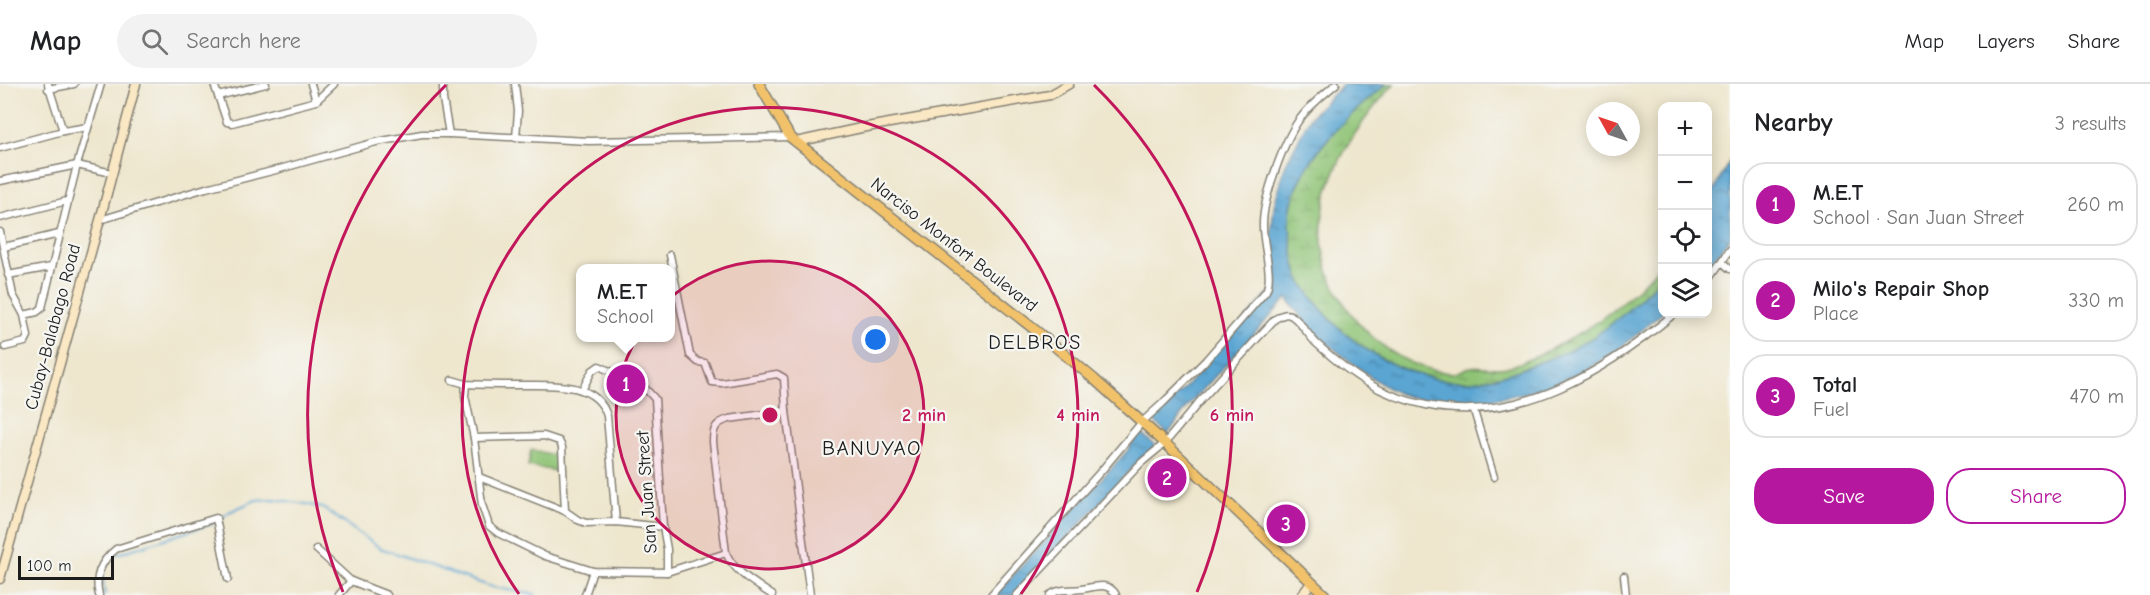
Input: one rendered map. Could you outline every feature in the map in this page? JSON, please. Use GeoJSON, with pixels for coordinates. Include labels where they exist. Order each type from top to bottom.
{"type":"FeatureCollection","features":[{"type":"Feature","properties":{"kind":"main road","name":"Cubay-Balabago Road"},"geometry":{"type":"LineString","coordinates":[[0,579],[136,84]]}},
{"type":"Feature","properties":{"kind":"main road","name":"Narciso Monfort Boulevard"},"geometry":{"type":"LineString","coordinates":[[759,84],[793,139],[1034,329],[1165,442],[1325,595]]}},
{"type":"Feature","properties":{"kind":"main road"},"geometry":{"type":"LineString","coordinates":[[793,139],[1050,95],[1069,84]]}},
{"type":"Feature","properties":{"kind":"main road"},"geometry":{"type":"LineString","coordinates":[[1302,595],[1311,584]]}},
{"type":"Feature","properties":{"kind":"street"},"geometry":{"type":"LineString","coordinates":[[63,131],[48,86],[74,84]]}},
{"type":"Feature","properties":{"kind":"street"},"geometry":{"type":"LineString","coordinates":[[24,315],[37,312],[42,308],[67,201],[101,84]]}},
{"type":"Feature","properties":{"kind":"street"},"geometry":{"type":"LineString","coordinates":[[214,84],[230,123],[316,101],[334,84]]}},
{"type":"Feature","properties":{"kind":"street"},"geometry":{"type":"LineString","coordinates":[[218,96],[266,84]]}},
{"type":"Feature","properties":{"kind":"street"},"geometry":{"type":"LineString","coordinates":[[311,84],[316,101]]}},
{"type":"Feature","properties":{"kind":"street"},"geometry":{"type":"LineString","coordinates":[[443,84],[449,134]]}},
{"type":"Feature","properties":{"kind":"street"},"geometry":{"type":"LineString","coordinates":[[515,84],[518,111],[516,138]]}},
{"type":"Feature","properties":{"kind":"street"},"geometry":{"type":"LineString","coordinates":[[991,595],[1142,422],[1206,360],[1266,291],[1270,277],[1262,221],[1271,183],[1298,121],[1317,99],[1336,84]]}},
{"type":"Feature","properties":{"kind":"street"},"geometry":{"type":"LineString","coordinates":[[0,148],[63,131],[88,127]]}},
{"type":"Feature","properties":{"kind":"street"},"geometry":{"type":"LineString","coordinates":[[100,220],[206,188],[376,142],[422,134],[589,141],[793,139]]}},
{"type":"Feature","properties":{"kind":"street"},"geometry":{"type":"LineString","coordinates":[[0,181],[77,165],[112,174]]}},
{"type":"Feature","properties":{"kind":"street"},"geometry":{"type":"LineString","coordinates":[[0,218],[67,201]]}},
{"type":"Feature","properties":{"kind":"street"},"geometry":{"type":"LineString","coordinates":[[0,232],[13,295],[24,315],[28,336],[27,340],[5,347]]}},
{"type":"Feature","properties":{"kind":"street"},"geometry":{"type":"LineString","coordinates":[[4,247],[59,234]]}},
{"type":"Feature","properties":{"kind":"street"},"geometry":{"type":"LineString","coordinates":[[670,255],[672,264]]}},
{"type":"Feature","properties":{"kind":"street"},"geometry":{"type":"LineString","coordinates":[[1726,256],[1730,269]]}},
{"type":"Feature","properties":{"kind":"street"},"geometry":{"type":"LineString","coordinates":[[1712,275],[1726,256]]}},
{"type":"Feature","properties":{"kind":"street"},"geometry":{"type":"LineString","coordinates":[[8,275],[51,267]]}},
{"type":"Feature","properties":{"kind":"street"},"geometry":{"type":"LineString","coordinates":[[675,280],[690,355],[692,359],[705,363],[710,380],[715,384],[777,374],[784,378],[786,411],[810,595]]}},
{"type":"Feature","properties":{"kind":"street"},"geometry":{"type":"LineString","coordinates":[[1017,595],[1142,463],[1165,442],[1275,319],[1283,315],[1294,317],[1334,358],[1379,391],[1428,406],[1474,411],[1506,405],[1568,385],[1621,355],[1669,318]]}},
{"type":"Feature","properties":{"kind":"street","name":"San Juan Street"},"geometry":{"type":"LineString","coordinates":[[582,390],[592,371],[599,366],[644,387],[655,399],[667,572]]}},
{"type":"Feature","properties":{"kind":"street"},"geometry":{"type":"LineString","coordinates":[[452,380],[466,384],[559,386],[582,390],[599,401],[607,416],[616,522]]}},
{"type":"Feature","properties":{"kind":"street"},"geometry":{"type":"LineString","coordinates":[[466,384],[466,402],[474,438],[485,516],[489,526],[498,533],[545,556],[594,571],[667,572],[726,553]]}},
{"type":"Feature","properties":{"kind":"street"},"geometry":{"type":"LineString","coordinates":[[772,595],[731,564],[726,553],[713,442],[715,427],[720,422],[786,411]]}},
{"type":"Feature","properties":{"kind":"street"},"geometry":{"type":"LineString","coordinates":[[1474,411],[1494,477]]}},
{"type":"Feature","properties":{"kind":"street"},"geometry":{"type":"LineString","coordinates":[[474,438],[544,436],[559,441],[562,447],[565,511]]}},
{"type":"Feature","properties":{"kind":"street"},"geometry":{"type":"LineString","coordinates":[[479,477],[565,511],[586,523],[616,522],[663,527]]}},
{"type":"Feature","properties":{"kind":"street"},"geometry":{"type":"LineString","coordinates":[[99,595],[97,575],[106,559],[116,549],[216,518],[228,579]]}},
{"type":"Feature","properties":{"kind":"street"},"geometry":{"type":"LineString","coordinates":[[316,549],[351,581],[387,595]]}},
{"type":"Feature","properties":{"kind":"street"},"geometry":{"type":"LineString","coordinates":[[585,595],[594,571]]}},
{"type":"Feature","properties":{"kind":"street"},"geometry":{"type":"LineString","coordinates":[[1624,576],[1626,595]]}},
{"type":"Feature","properties":{"kind":"street"},"geometry":{"type":"LineString","coordinates":[[339,595],[351,581]]}},
{"type":"Feature","properties":{"kind":"street"},"geometry":{"type":"LineString","coordinates":[[1050,595],[1064,589],[1081,592],[1092,586],[1108,586],[1116,595]]}},
{"type":"Feature","properties":{"kind":"green space"},"geometry":{"type":"Polygon","coordinates":[[[1387,84],[1394,84],[1371,111],[1336,168],[1326,198],[1322,228],[1325,259],[1336,290],[1357,321],[1376,340],[1398,356],[1423,367],[1450,373],[1475,367],[1507,367],[1526,361],[1578,334],[1623,302],[1658,267],[1658,281],[1620,317],[1583,343],[1558,355],[1497,377],[1471,381],[1449,381],[1428,377],[1386,361],[1349,336],[1318,305],[1298,275],[1291,235],[1291,207],[1305,170],[1328,138],[1357,109],[1387,84]]]}},
{"type":"Feature","properties":{"kind":"green space"},"geometry":{"type":"Polygon","coordinates":[[[531,450],[558,456],[555,471],[528,466],[531,450]]]}},
{"type":"Feature","properties":{"kind":"water"},"geometry":{"type":"Polygon","coordinates":[[[1343,84],[1387,84],[1342,123],[1316,154],[1297,188],[1290,219],[1294,257],[1304,287],[1332,321],[1349,336],[1386,361],[1428,377],[1449,381],[1471,381],[1497,377],[1562,354],[1583,343],[1620,317],[1658,281],[1658,316],[1613,353],[1558,382],[1507,397],[1445,402],[1409,397],[1381,384],[1324,340],[1309,326],[1287,298],[1188,406],[1168,434],[1152,419],[1183,390],[1277,284],[1270,244],[1274,206],[1285,166],[1310,117],[1343,84]]]}},
{"type":"Feature","properties":{"kind":"water"},"geometry":{"type":"Polygon","coordinates":[[[1730,160],[1730,237],[1712,262],[1712,210],[1712,194],[1730,160]]]}},
{"type":"Feature","properties":{"kind":"water"},"geometry":{"type":"Polygon","coordinates":[[[1140,432],[1156,446],[1141,458],[1015,595],[995,595],[1128,450],[1140,432]]]}},
{"type":"Feature","properties":{"kind":"waterway"},"geometry":{"type":"LineString","coordinates":[[219,520],[229,512],[256,500],[273,499],[323,508],[380,548],[492,587],[536,595]]}},
{"type":"Feature","properties":{"kind":"waterway"},"geometry":{"type":"LineString","coordinates":[[114,555],[215,523]]}},
{"type":"Feature","properties":{"kind":"waterway"},"geometry":{"type":"LineString","coordinates":[[105,566],[102,575],[105,595]]}},
{"type":"Feature","properties":{"kind":"place","name":"M.E.T"},"geometry":{"type":"Point","coordinates":[626,384]}},
{"type":"Feature","properties":{"kind":"place","name":"Milo's Repair Shop"},"geometry":{"type":"Point","coordinates":[1167,478]}},
{"type":"Feature","properties":{"kind":"place","name":"Total"},"geometry":{"type":"Point","coordinates":[1286,524]}},
{"type":"Feature","properties":{"kind":"district","name":"DELBROS"},"geometry":{"type":"Point","coordinates":[1035,342]}},
{"type":"Feature","properties":{"kind":"district","name":"BANUYAO"},"geometry":{"type":"Point","coordinates":[872,448]}}]}
